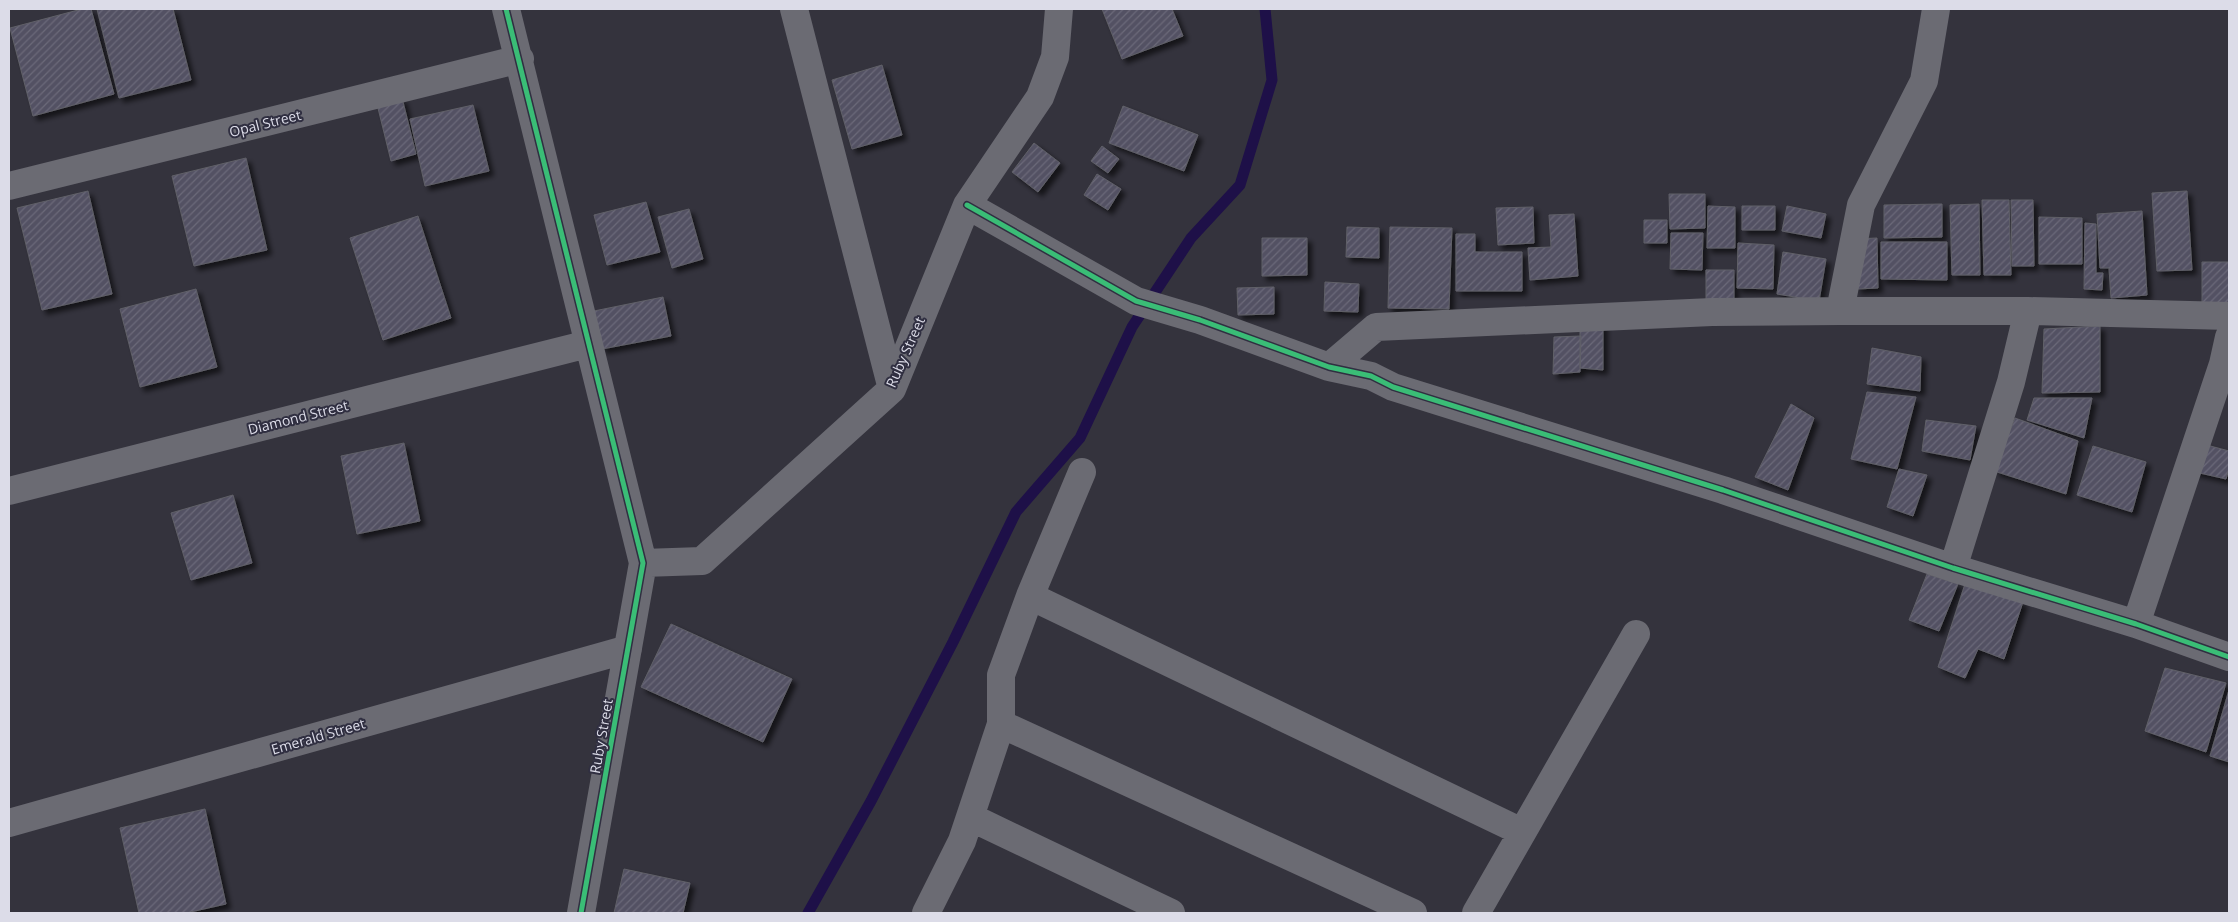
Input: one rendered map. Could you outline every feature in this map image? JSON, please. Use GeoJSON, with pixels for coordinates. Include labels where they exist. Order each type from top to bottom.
{"type":"FeatureCollection","features":[{"type":"Feature","properties":{"kind":"street"},"geometry":{"type":"LineString","coordinates":[[506,9],[520,59],[588,344],[643,563]]}},
{"type":"Feature","properties":{"kind":"street"},"geometry":{"type":"LineString","coordinates":[[794,9],[892,389]]}},
{"type":"Feature","properties":{"kind":"street","name":"Ruby Street"},"geometry":{"type":"LineString","coordinates":[[581,913],[643,563],[702,561],[892,389],[967,205],[1040,96],[1055,57],[1059,9]]}},
{"type":"Feature","properties":{"kind":"street"},"geometry":{"type":"LineString","coordinates":[[1840,311],[1861,206],[1924,81],[1936,9]]}},
{"type":"Feature","properties":{"kind":"street","name":"Opal Street"},"geometry":{"type":"LineString","coordinates":[[9,186],[520,59]]}},
{"type":"Feature","properties":{"kind":"street"},"geometry":{"type":"LineString","coordinates":[[967,205],[1136,301],[1200,320],[1329,367],[1371,376],[1393,386],[1723,490],[1953,568],[2136,624],[2229,657]]}},
{"type":"Feature","properties":{"kind":"street"},"geometry":{"type":"LineString","coordinates":[[1329,367],[1376,327],[1712,312],[2028,311],[2229,316]]}},
{"type":"Feature","properties":{"kind":"street"},"geometry":{"type":"LineString","coordinates":[[1953,568],[2011,382],[2028,311]]}},
{"type":"Feature","properties":{"kind":"street"},"geometry":{"type":"LineString","coordinates":[[2136,624],[2223,364],[2229,337]]}},
{"type":"Feature","properties":{"kind":"street","name":"Diamond Street"},"geometry":{"type":"LineString","coordinates":[[9,491],[588,344]]}},
{"type":"Feature","properties":{"kind":"street"},"geometry":{"type":"LineString","coordinates":[[926,913],[962,842],[1000,724],[1000,675],[1030,596],[1082,472]]}},
{"type":"Feature","properties":{"kind":"street"},"geometry":{"type":"LineString","coordinates":[[1030,596],[1522,832]]}},
{"type":"Feature","properties":{"kind":"street"},"geometry":{"type":"LineString","coordinates":[[1476,913],[1636,634]]}},
{"type":"Feature","properties":{"kind":"street","name":"Emerald Street"},"geometry":{"type":"LineString","coordinates":[[9,823],[628,648]]}},
{"type":"Feature","properties":{"kind":"street"},"geometry":{"type":"LineString","coordinates":[[1000,724],[1413,913]]}},
{"type":"Feature","properties":{"kind":"street"},"geometry":{"type":"LineString","coordinates":[[970,817],[1171,913]]}},
{"type":"Feature","properties":{"kind":"building"},"geometry":{"type":"Polygon","coordinates":[[[82,9],[91,9],[114,94],[33,116],[10,28],[82,9]]]}},
{"type":"Feature","properties":{"kind":"building"},"geometry":{"type":"Polygon","coordinates":[[[97,9],[173,9],[191,80],[119,98],[97,9]]]}},
{"type":"Feature","properties":{"kind":"building"},"geometry":{"type":"Polygon","coordinates":[[[1102,9],[1172,9],[1183,36],[1122,59],[1102,9]]]}},
{"type":"Feature","properties":{"kind":"building"},"geometry":{"type":"Polygon","coordinates":[[[882,65],[902,135],[852,149],[832,80],[882,65]]]}},
{"type":"Feature","properties":{"kind":"building"},"geometry":{"type":"Polygon","coordinates":[[[402,98],[416,154],[391,161],[377,104],[402,98]]]}},
{"type":"Feature","properties":{"kind":"building"},"geometry":{"type":"Polygon","coordinates":[[[473,105],[489,171],[425,186],[410,119],[473,105]]]}},
{"type":"Feature","properties":{"kind":"building"},"geometry":{"type":"Polygon","coordinates":[[[1123,106],[1198,135],[1184,171],[1109,143],[1123,106]]]}},
{"type":"Feature","properties":{"kind":"building"},"geometry":{"type":"Polygon","coordinates":[[[1034,143],[1060,163],[1038,192],[1012,172],[1034,143]]]}},
{"type":"Feature","properties":{"kind":"building"},"geometry":{"type":"Polygon","coordinates":[[[1102,146],[1119,159],[1108,173],[1091,161],[1102,146]]]}},
{"type":"Feature","properties":{"kind":"building"},"geometry":{"type":"Polygon","coordinates":[[[246,158],[267,250],[194,266],[172,176],[246,158]]]}},
{"type":"Feature","properties":{"kind":"building"},"geometry":{"type":"Polygon","coordinates":[[[1097,174],[1121,189],[1108,210],[1084,195],[1097,174]]]}},
{"type":"Feature","properties":{"kind":"building"},"geometry":{"type":"Polygon","coordinates":[[[88,191],[112,294],[42,310],[17,208],[88,191]]]}},
{"type":"Feature","properties":{"kind":"building"},"geometry":{"type":"Polygon","coordinates":[[[2187,191],[2192,270],[2157,271],[2152,193],[2187,191]]]}},
{"type":"Feature","properties":{"kind":"building"},"geometry":{"type":"Polygon","coordinates":[[[1669,194],[1705,194],[1705,228],[1670,229],[1669,194]]]}},
{"type":"Feature","properties":{"kind":"building"},"geometry":{"type":"Polygon","coordinates":[[[1982,200],[2009,200],[2011,275],[1984,275],[1982,200]]]}},
{"type":"Feature","properties":{"kind":"building"},"geometry":{"type":"Polygon","coordinates":[[[2011,200],[2033,200],[2034,266],[2012,266],[2011,200]]]}},
{"type":"Feature","properties":{"kind":"building"},"geometry":{"type":"Polygon","coordinates":[[[646,202],[660,252],[607,265],[594,215],[646,202]]]}},
{"type":"Feature","properties":{"kind":"building"},"geometry":{"type":"Polygon","coordinates":[[[1942,204],[1942,237],[1884,238],[1884,205],[1942,204]]]}},
{"type":"Feature","properties":{"kind":"building"},"geometry":{"type":"Polygon","coordinates":[[[1979,204],[1980,275],[1952,275],[1950,205],[1979,204]]]}},
{"type":"Feature","properties":{"kind":"building"},"geometry":{"type":"Polygon","coordinates":[[[1708,206],[1735,207],[1735,248],[1707,248],[1708,206]]]}},
{"type":"Feature","properties":{"kind":"building"},"geometry":{"type":"Polygon","coordinates":[[[1742,206],[1775,206],[1775,230],[1742,230],[1742,206]]]}},
{"type":"Feature","properties":{"kind":"building"},"geometry":{"type":"Polygon","coordinates":[[[1787,206],[1826,214],[1821,238],[1782,231],[1787,206]]]}},
{"type":"Feature","properties":{"kind":"building"},"geometry":{"type":"Polygon","coordinates":[[[1533,207],[1534,243],[1498,245],[1496,208],[1533,207]]]}},
{"type":"Feature","properties":{"kind":"building"},"geometry":{"type":"Polygon","coordinates":[[[689,209],[703,259],[672,268],[658,217],[689,209]]]}},
{"type":"Feature","properties":{"kind":"building"},"geometry":{"type":"Polygon","coordinates":[[[2142,211],[2147,295],[2111,298],[2109,268],[2100,268],[2097,214],[2142,211]]]}},
{"type":"Feature","properties":{"kind":"building"},"geometry":{"type":"Polygon","coordinates":[[[1574,214],[1578,276],[1530,280],[1528,248],[1551,247],[1549,215],[1574,214]]]}},
{"type":"Feature","properties":{"kind":"building"},"geometry":{"type":"Polygon","coordinates":[[[418,216],[451,318],[383,340],[350,238],[418,216]]]}},
{"type":"Feature","properties":{"kind":"building"},"geometry":{"type":"Polygon","coordinates":[[[2039,217],[2082,218],[2082,264],[2039,264],[2039,217]]]}},
{"type":"Feature","properties":{"kind":"building"},"geometry":{"type":"Polygon","coordinates":[[[1644,220],[1667,220],[1667,243],[1644,243],[1644,220]]]}},
{"type":"Feature","properties":{"kind":"building"},"geometry":{"type":"Polygon","coordinates":[[[2085,223],[2096,224],[2096,273],[2103,273],[2102,290],[2084,289],[2085,223]]]}},
{"type":"Feature","properties":{"kind":"building"},"geometry":{"type":"Polygon","coordinates":[[[1347,227],[1379,228],[1379,258],[1346,257],[1347,227]]]}},
{"type":"Feature","properties":{"kind":"building"},"geometry":{"type":"Polygon","coordinates":[[[1390,227],[1452,228],[1449,309],[1388,308],[1390,227]]]}},
{"type":"Feature","properties":{"kind":"building"},"geometry":{"type":"Polygon","coordinates":[[[1671,233],[1703,233],[1702,270],[1670,269],[1671,233]]]}},
{"type":"Feature","properties":{"kind":"building"},"geometry":{"type":"Polygon","coordinates":[[[1456,234],[1475,234],[1475,252],[1522,252],[1522,291],[1456,291],[1456,234]]]}},
{"type":"Feature","properties":{"kind":"building"},"geometry":{"type":"Polygon","coordinates":[[[1262,238],[1307,238],[1307,275],[1262,276],[1262,238]]]}},
{"type":"Feature","properties":{"kind":"building"},"geometry":{"type":"Polygon","coordinates":[[[1877,238],[1878,288],[1857,289],[1855,239],[1877,238]]]}},
{"type":"Feature","properties":{"kind":"building"},"geometry":{"type":"Polygon","coordinates":[[[1881,242],[1947,242],[1947,280],[1881,279],[1881,242]]]}},
{"type":"Feature","properties":{"kind":"building"},"geometry":{"type":"Polygon","coordinates":[[[1738,243],[1774,245],[1773,289],[1737,288],[1738,243]]]}},
{"type":"Feature","properties":{"kind":"building"},"geometry":{"type":"Polygon","coordinates":[[[1783,252],[1826,259],[1819,301],[1777,294],[1783,252]]]}},
{"type":"Feature","properties":{"kind":"building"},"geometry":{"type":"Polygon","coordinates":[[[2202,262],[2229,262],[2229,314],[2202,314],[2202,262]]]}},
{"type":"Feature","properties":{"kind":"building"},"geometry":{"type":"Polygon","coordinates":[[[1706,270],[1734,270],[1734,300],[1706,301],[1706,270]]]}},
{"type":"Feature","properties":{"kind":"building"},"geometry":{"type":"Polygon","coordinates":[[[1325,282],[1359,284],[1358,312],[1324,311],[1325,282]]]}},
{"type":"Feature","properties":{"kind":"building"},"geometry":{"type":"Polygon","coordinates":[[[1274,287],[1274,314],[1238,315],[1237,288],[1274,287]]]}},
{"type":"Feature","properties":{"kind":"building"},"geometry":{"type":"Polygon","coordinates":[[[196,289],[217,367],[140,387],[120,309],[196,289]]]}},
{"type":"Feature","properties":{"kind":"building"},"geometry":{"type":"Polygon","coordinates":[[[663,297],[671,336],[602,349],[594,311],[663,297]]]}},
{"type":"Feature","properties":{"kind":"building"},"geometry":{"type":"Polygon","coordinates":[[[1603,321],[1603,370],[1580,368],[1580,322],[1603,321]]]}},
{"type":"Feature","properties":{"kind":"building"},"geometry":{"type":"Polygon","coordinates":[[[2100,326],[2100,392],[2042,393],[2044,329],[2100,326]]]}},
{"type":"Feature","properties":{"kind":"building"},"geometry":{"type":"Polygon","coordinates":[[[1581,336],[1580,372],[1553,374],[1554,337],[1581,336]]]}},
{"type":"Feature","properties":{"kind":"building"},"geometry":{"type":"Polygon","coordinates":[[[1872,348],[1921,357],[1920,391],[1867,384],[1872,348]]]}},
{"type":"Feature","properties":{"kind":"building"},"geometry":{"type":"Polygon","coordinates":[[[1867,392],[1916,397],[1897,469],[1851,459],[1867,392]]]}},
{"type":"Feature","properties":{"kind":"building"},"geometry":{"type":"Polygon","coordinates":[[[2034,398],[2092,398],[2084,438],[2027,420],[2034,398]]]}},
{"type":"Feature","properties":{"kind":"building"},"geometry":{"type":"Polygon","coordinates":[[[1791,404],[1814,418],[1788,490],[1755,477],[1791,404]]]}},
{"type":"Feature","properties":{"kind":"building"},"geometry":{"type":"Polygon","coordinates":[[[2015,418],[2078,441],[2066,494],[1994,471],[2015,418]]]}},
{"type":"Feature","properties":{"kind":"building"},"geometry":{"type":"Polygon","coordinates":[[[1926,420],[1976,426],[1970,460],[1922,451],[1926,420]]]}},
{"type":"Feature","properties":{"kind":"building"},"geometry":{"type":"Polygon","coordinates":[[[404,443],[420,521],[357,534],[341,456],[404,443]]]}},
{"type":"Feature","properties":{"kind":"building"},"geometry":{"type":"Polygon","coordinates":[[[2199,443],[2229,451],[2229,469],[2226,479],[2191,471],[2199,443]]]}},
{"type":"Feature","properties":{"kind":"building"},"geometry":{"type":"Polygon","coordinates":[[[2093,446],[2146,462],[2132,512],[2077,495],[2093,446]]]}},
{"type":"Feature","properties":{"kind":"building"},"geometry":{"type":"Polygon","coordinates":[[[1899,469],[1927,475],[1913,516],[1887,507],[1899,469]]]}},
{"type":"Feature","properties":{"kind":"building"},"geometry":{"type":"Polygon","coordinates":[[[233,495],[252,563],[191,580],[171,513],[233,495]]]}},
{"type":"Feature","properties":{"kind":"building"},"geometry":{"type":"Polygon","coordinates":[[[1927,574],[1958,584],[1939,631],[1909,620],[1927,574]]]}},
{"type":"Feature","properties":{"kind":"building"},"geometry":{"type":"Polygon","coordinates":[[[1965,584],[2023,602],[2004,659],[1978,649],[1965,678],[1938,667],[1965,584]]]}},
{"type":"Feature","properties":{"kind":"building"},"geometry":{"type":"Polygon","coordinates":[[[671,624],[792,679],[763,742],[641,687],[671,624]]]}},
{"type":"Feature","properties":{"kind":"building"},"geometry":{"type":"Polygon","coordinates":[[[2165,668],[2226,683],[2206,752],[2145,731],[2165,668]]]}},
{"type":"Feature","properties":{"kind":"building"},"geometry":{"type":"Polygon","coordinates":[[[2229,690],[2229,762],[2210,756],[2229,690]]]}},
{"type":"Feature","properties":{"kind":"building"},"geometry":{"type":"Polygon","coordinates":[[[205,809],[226,904],[186,913],[139,913],[120,828],[205,809]]]}},
{"type":"Feature","properties":{"kind":"building"},"geometry":{"type":"Polygon","coordinates":[[[624,869],[690,883],[683,913],[614,913],[624,869]]]}},
{"type":"Feature","properties":{"kind":"waterway"},"geometry":{"type":"LineString","coordinates":[[808,913],[871,801],[953,642],[1016,512],[1080,438],[1132,327],[1191,238],[1240,185],[1272,80],[1265,9]]}},
{"type":"Feature","properties":{"kind":"cycle path"},"geometry":{"type":"LineString","coordinates":[[506,9],[643,563],[581,913]]}},
{"type":"Feature","properties":{"kind":"cycle path"},"geometry":{"type":"LineString","coordinates":[[967,205],[1136,301],[1200,320],[1329,367],[1371,376],[1393,387],[1723,490],[1953,568],[2136,624],[2229,657]]}}]}
